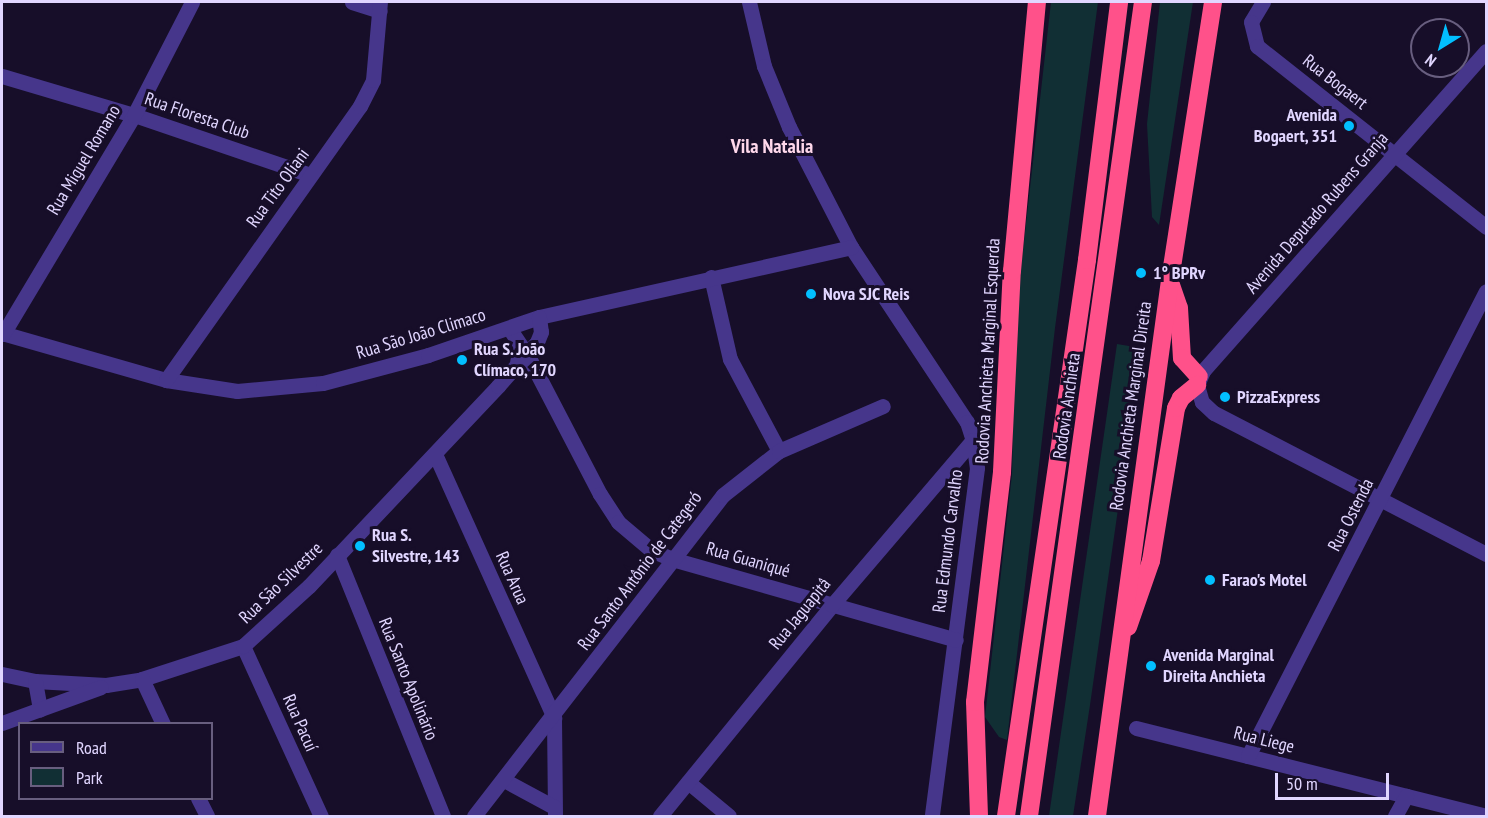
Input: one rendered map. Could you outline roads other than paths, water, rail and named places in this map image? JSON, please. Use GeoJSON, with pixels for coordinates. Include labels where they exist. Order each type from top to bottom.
{"type":"FeatureCollection","features":[{"type":"Feature","properties":{"kind":"highway","name":"Rodovia Anchieta Marginal Esquerda"},"geometry":{"type":"LineString","coordinates":[[979,816],[975,702],[1002,472],[1012,271],[1037,2]]}},
{"type":"Feature","properties":{"kind":"highway","name":"Rodovia Anchieta"},"geometry":{"type":"LineString","coordinates":[[1006,816],[1087,260],[1119,2]]}},
{"type":"Feature","properties":{"kind":"highway","name":"Rodovia Anchieta"},"geometry":{"type":"LineString","coordinates":[[1029,816],[1143,2]]}},
{"type":"Feature","properties":{"kind":"highway","name":"Rodovia Anchieta Marginal Direita"},"geometry":{"type":"LineString","coordinates":[[1097,816],[1170,280],[1213,2]]}},
{"type":"Feature","properties":{"kind":"highway"},"geometry":{"type":"LineString","coordinates":[[1118,651],[1151,561],[1176,408],[1180,398],[1198,381],[1182,358],[1179,308],[1170,280]]}},
{"type":"Feature","properties":{"kind":"street","name":"Rua Miguel Romano"},"geometry":{"type":"LineString","coordinates":[[2,333],[134,115],[192,2]]}},
{"type":"Feature","properties":{"kind":"street"},"geometry":{"type":"LineString","coordinates":[[352,2],[380,6]]}},
{"type":"Feature","properties":{"kind":"street","name":"Rua Edmundo Carvalho"},"geometry":{"type":"LineString","coordinates":[[749,2],[764,66],[789,127],[851,247],[967,422],[974,440],[977,468],[957,640],[932,816]]}},
{"type":"Feature","properties":{"kind":"street","name":"Rua Bogaert"},"geometry":{"type":"LineString","coordinates":[[1263,2],[1253,15],[1250,30],[1257,46],[1486,227]]}},
{"type":"Feature","properties":{"kind":"street","name":"Rua Tito Oliani"},"geometry":{"type":"LineString","coordinates":[[166,380],[349,123],[373,80],[380,6]]}},
{"type":"Feature","properties":{"kind":"street","name":"Avenida Deputado Rubens Granja"},"geometry":{"type":"LineString","coordinates":[[1198,381],[1486,51]]}},
{"type":"Feature","properties":{"kind":"street","name":"Rua Floresta Club"},"geometry":{"type":"LineString","coordinates":[[2,76],[134,115],[310,175]]}},
{"type":"Feature","properties":{"kind":"street","name":"Rua São João Climaco"},"geometry":{"type":"LineString","coordinates":[[2,333],[166,380],[237,392],[323,383],[428,355],[539,317],[851,247]]}},
{"type":"Feature","properties":{"kind":"street"},"geometry":{"type":"LineString","coordinates":[[711,277],[730,359],[779,451]]}},
{"type":"Feature","properties":{"kind":"street","name":"Rua Ostenda"},"geometry":{"type":"LineString","coordinates":[[1248,756],[1382,500],[1486,291]]}},
{"type":"Feature","properties":{"kind":"street","name":"Rua São Silvestre"},"geometry":{"type":"LineString","coordinates":[[2,674],[34,681],[106,685],[142,679],[243,646],[273,622],[522,360],[539,338],[539,317]]}},
{"type":"Feature","properties":{"kind":"street"},"geometry":{"type":"LineString","coordinates":[[509,328],[521,346],[522,360]]}},
{"type":"Feature","properties":{"kind":"street","name":"Rua Guaniqué"},"geometry":{"type":"LineString","coordinates":[[522,360],[618,522],[641,543],[672,559],[957,640]]}},
{"type":"Feature","properties":{"kind":"street"},"geometry":{"type":"LineString","coordinates":[[1198,381],[1207,407],[1486,554]]}},
{"type":"Feature","properties":{"kind":"street","name":"Rua Santo Antônio de Categeró"},"geometry":{"type":"LineString","coordinates":[[474,816],[554,718],[672,559],[723,495],[779,451],[883,406]]}},
{"type":"Feature","properties":{"kind":"street","name":"Rua Jaguapitâ"},"geometry":{"type":"LineString","coordinates":[[660,816],[832,604],[974,440]]}},
{"type":"Feature","properties":{"kind":"street","name":"Rua Arua"},"geometry":{"type":"LineString","coordinates":[[435,454],[554,718]]}},
{"type":"Feature","properties":{"kind":"street","name":"Rua Santo Apolinário"},"geometry":{"type":"LineString","coordinates":[[337,555],[443,816]]}},
{"type":"Feature","properties":{"kind":"street","name":"Rua Pacuí"},"geometry":{"type":"LineString","coordinates":[[243,646],[321,816]]}},
{"type":"Feature","properties":{"kind":"street"},"geometry":{"type":"LineString","coordinates":[[142,679],[163,722]]}},
{"type":"Feature","properties":{"kind":"street"},"geometry":{"type":"LineString","coordinates":[[34,681],[40,710]]}},
{"type":"Feature","properties":{"kind":"street"},"geometry":{"type":"LineString","coordinates":[[2,723],[106,685]]}},
{"type":"Feature","properties":{"kind":"street"},"geometry":{"type":"LineString","coordinates":[[554,718],[554,812]]}},
{"type":"Feature","properties":{"kind":"street","name":"Rua Liege"},"geometry":{"type":"LineString","coordinates":[[1136,728],[1486,816]]}},
{"type":"Feature","properties":{"kind":"street"},"geometry":{"type":"LineString","coordinates":[[504,780],[554,812]]}},
{"type":"Feature","properties":{"kind":"street"},"geometry":{"type":"LineString","coordinates":[[688,782],[729,816]]}},
{"type":"Feature","properties":{"kind":"street"},"geometry":{"type":"LineString","coordinates":[[1395,816],[1406,796]]}},
{"type":"Feature","properties":{"kind":"street"},"geometry":{"type":"LineString","coordinates":[[199,800],[207,816]]}},
{"type":"Feature","properties":{"kind":"place","name":"Avenida Bogaert, 351"},"geometry":{"type":"Point","coordinates":[1349,126]}},
{"type":"Feature","properties":{"kind":"place","name":"1° BPRv"},"geometry":{"type":"Point","coordinates":[1141,273]}},
{"type":"Feature","properties":{"kind":"place","name":"Nova SJC Reis"},"geometry":{"type":"Point","coordinates":[811,294]}},
{"type":"Feature","properties":{"kind":"place","name":"Rua S. João Clímaco, 170"},"geometry":{"type":"Point","coordinates":[462,360]}},
{"type":"Feature","properties":{"kind":"place","name":"PizzaExpress"},"geometry":{"type":"Point","coordinates":[1225,397]}},
{"type":"Feature","properties":{"kind":"place","name":"Rua S. Silvestre, 143"},"geometry":{"type":"Point","coordinates":[360,546]}},
{"type":"Feature","properties":{"kind":"place","name":"Farao's Motel"},"geometry":{"type":"Point","coordinates":[1210,580]}},
{"type":"Feature","properties":{"kind":"place","name":"Avenida Marginal Direita Anchieta"},"geometry":{"type":"Point","coordinates":[1151,666]}},
{"type":"Feature","properties":{"kind":"district","name":"Vila Natalia"},"geometry":{"type":"Point","coordinates":[772,146]}}]}
